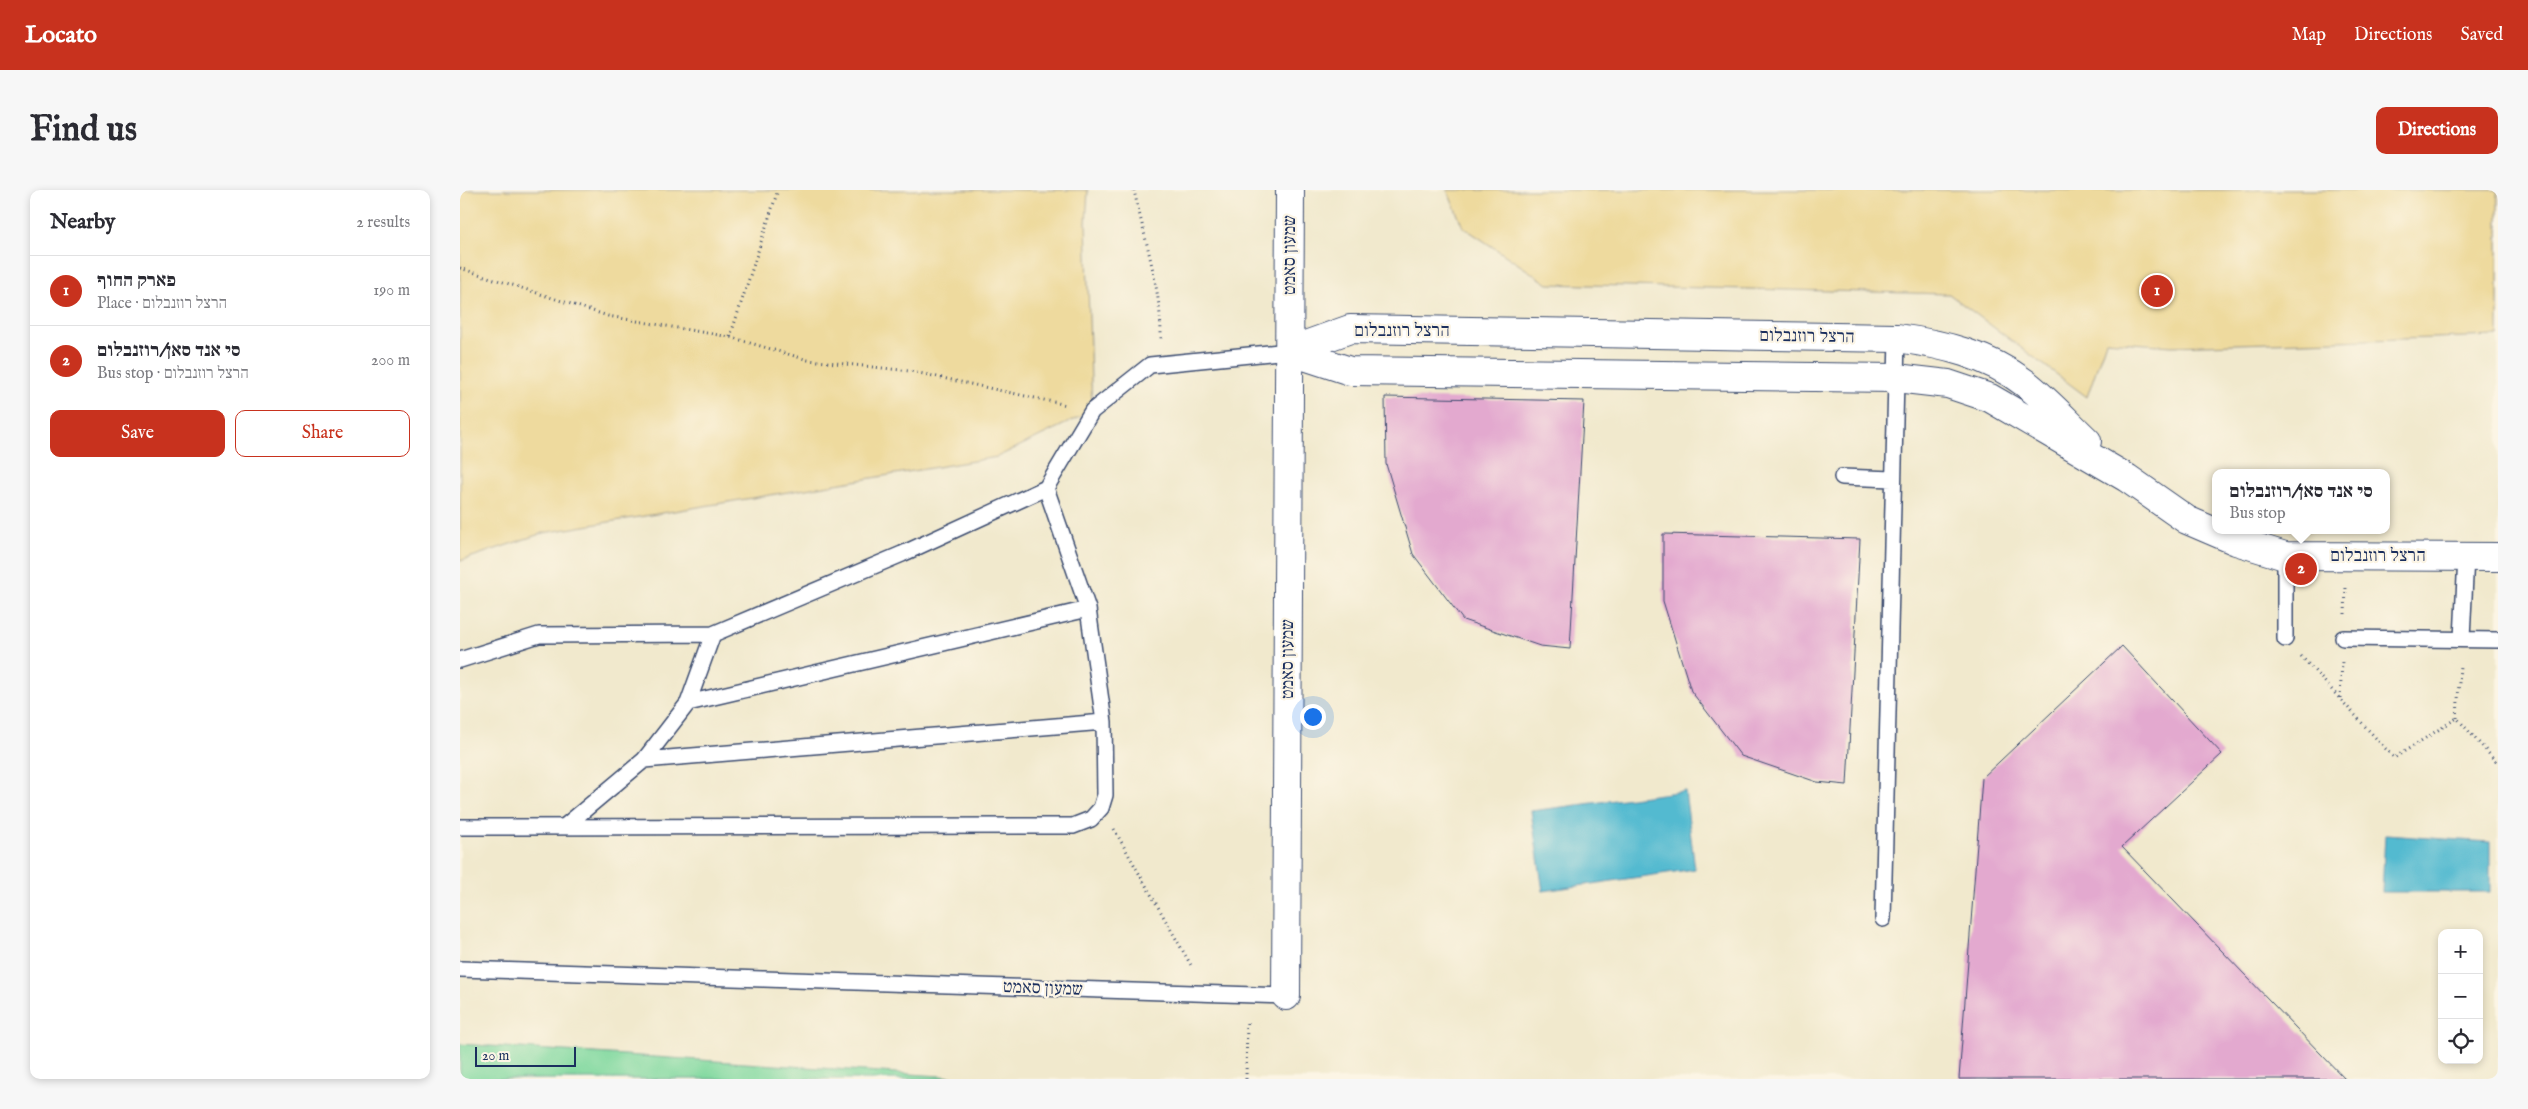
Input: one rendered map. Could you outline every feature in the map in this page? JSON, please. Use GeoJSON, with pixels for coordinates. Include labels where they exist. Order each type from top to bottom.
{"type":"FeatureCollection","features":[{"type":"Feature","properties":{"kind":"street","name":"שמעון סאמט"},"geometry":{"type":"LineString","coordinates":[[1286,996],[1290,190]]}},
{"type":"Feature","properties":{"kind":"street","name":"הרצל רוזנבלום"},"geometry":{"type":"LineString","coordinates":[[1289,351],[1350,329],[1897,338],[1938,344],[1977,356],[2025,383],[2127,478]]}},
{"type":"Feature","properties":{"kind":"street","name":"הרצל רוזנבלום"},"geometry":{"type":"LineString","coordinates":[[1289,351],[1350,371],[1896,378],[1948,384],[1990,398],[2127,478],[2187,520],[2212,531]]}},
{"type":"Feature","properties":{"kind":"street","name":"הרצל רוזנבלום"},"geometry":{"type":"LineString","coordinates":[[2220,534],[2285,556],[2498,557]]}},
{"type":"Feature","properties":{"kind":"lane"},"geometry":{"type":"LineString","coordinates":[[1883,919],[1892,479],[1897,338]]}},
{"type":"Feature","properties":{"kind":"lane"},"geometry":{"type":"LineString","coordinates":[[460,660],[539,636],[713,634],[902,554],[1046,488],[1092,411],[1150,365],[1289,351]]}},
{"type":"Feature","properties":{"kind":"lane"},"geometry":{"type":"LineString","coordinates":[[1842,477],[1892,479]]}},
{"type":"Feature","properties":{"kind":"lane"},"geometry":{"type":"LineString","coordinates":[[460,827],[1073,826],[1091,819],[1101,808],[1105,795],[1104,722],[1088,609],[1046,488]]}},
{"type":"Feature","properties":{"kind":"lane"},"geometry":{"type":"LineString","coordinates":[[2285,556],[2285,639]]}},
{"type":"Feature","properties":{"kind":"lane"},"geometry":{"type":"LineString","coordinates":[[2462,639],[2466,556]]}},
{"type":"Feature","properties":{"kind":"lane"},"geometry":{"type":"LineString","coordinates":[[688,703],[1088,609]]}},
{"type":"Feature","properties":{"kind":"lane"},"geometry":{"type":"LineString","coordinates":[[564,827],[644,760],[688,703],[713,634]]}},
{"type":"Feature","properties":{"kind":"lane"},"geometry":{"type":"LineString","coordinates":[[2343,638],[2498,640]]}},
{"type":"Feature","properties":{"kind":"lane"},"geometry":{"type":"LineString","coordinates":[[644,760],[1104,722]]}},
{"type":"Feature","properties":{"kind":"lane","name":"שמעון סאמט"},"geometry":{"type":"LineString","coordinates":[[460,969],[1286,996]]}},
{"type":"Feature","properties":{"kind":"path"},"geometry":{"type":"LineString","coordinates":[[730,337],[778,190]]}},
{"type":"Feature","properties":{"kind":"path"},"geometry":{"type":"LineString","coordinates":[[1134,190],[1161,324],[1160,347],[1150,365]]}},
{"type":"Feature","properties":{"kind":"path"},"geometry":{"type":"LineString","coordinates":[[460,268],[608,316],[730,337],[808,360],[910,371],[1092,411]]}},
{"type":"Feature","properties":{"kind":"path"},"geometry":{"type":"LineString","coordinates":[[2285,639],[2394,758],[2457,718]]}},
{"type":"Feature","properties":{"kind":"path"},"geometry":{"type":"LineString","coordinates":[[2462,639],[2457,718],[2498,764]]}},
{"type":"Feature","properties":{"kind":"path"},"geometry":{"type":"LineString","coordinates":[[1101,808],[1133,860],[1207,994]]}},
{"type":"Feature","properties":{"kind":"path"},"geometry":{"type":"LineString","coordinates":[[1246,1079],[1248,996]]}},
{"type":"Feature","properties":{"kind":"green space"},"geometry":{"type":"Polygon","coordinates":[[[460,1044],[985,1079],[460,1079],[460,1044]]]}},
{"type":"Feature","properties":{"kind":"sand"},"geometry":{"type":"Polygon","coordinates":[[[460,190],[1088,190],[1086,223],[1092,411],[997,457],[543,533],[460,561],[460,190]]]}},
{"type":"Feature","properties":{"kind":"sand"},"geometry":{"type":"Polygon","coordinates":[[[1447,190],[2498,190],[2498,336],[2172,346],[2106,341],[2087,397],[1949,294],[1548,284],[1463,227],[1447,190]]]}},
{"type":"Feature","properties":{"kind":"water"},"geometry":{"type":"Polygon","coordinates":[[[1685,791],[1695,869],[1543,891],[1531,811],[1685,791]]]}},
{"type":"Feature","properties":{"kind":"water"},"geometry":{"type":"Polygon","coordinates":[[[2385,835],[2490,842],[2490,892],[2382,892],[2385,835]]]}},
{"type":"Feature","properties":{"kind":"building"},"geometry":{"type":"Polygon","coordinates":[[[1385,397],[1584,401],[1570,649],[1540,646],[1463,620],[1413,554],[1386,464],[1385,397]]]}},
{"type":"Feature","properties":{"kind":"building"},"geometry":{"type":"Polygon","coordinates":[[[1663,534],[1860,539],[1847,785],[1817,782],[1741,756],[1691,691],[1663,601],[1663,534]]]}},
{"type":"Feature","properties":{"kind":"building"},"geometry":{"type":"Polygon","coordinates":[[[2122,646],[2222,754],[2122,847],[2345,1079],[1959,1079],[1982,778],[2122,646]]]}},
{"type":"Feature","properties":{"kind":"place","name":"פארק החוף"},"geometry":{"type":"Point","coordinates":[2157,291]}},
{"type":"Feature","properties":{"kind":"place","name":"סי אנד סאן/רוזנבלום"},"geometry":{"type":"Point","coordinates":[2301,569]}}]}
